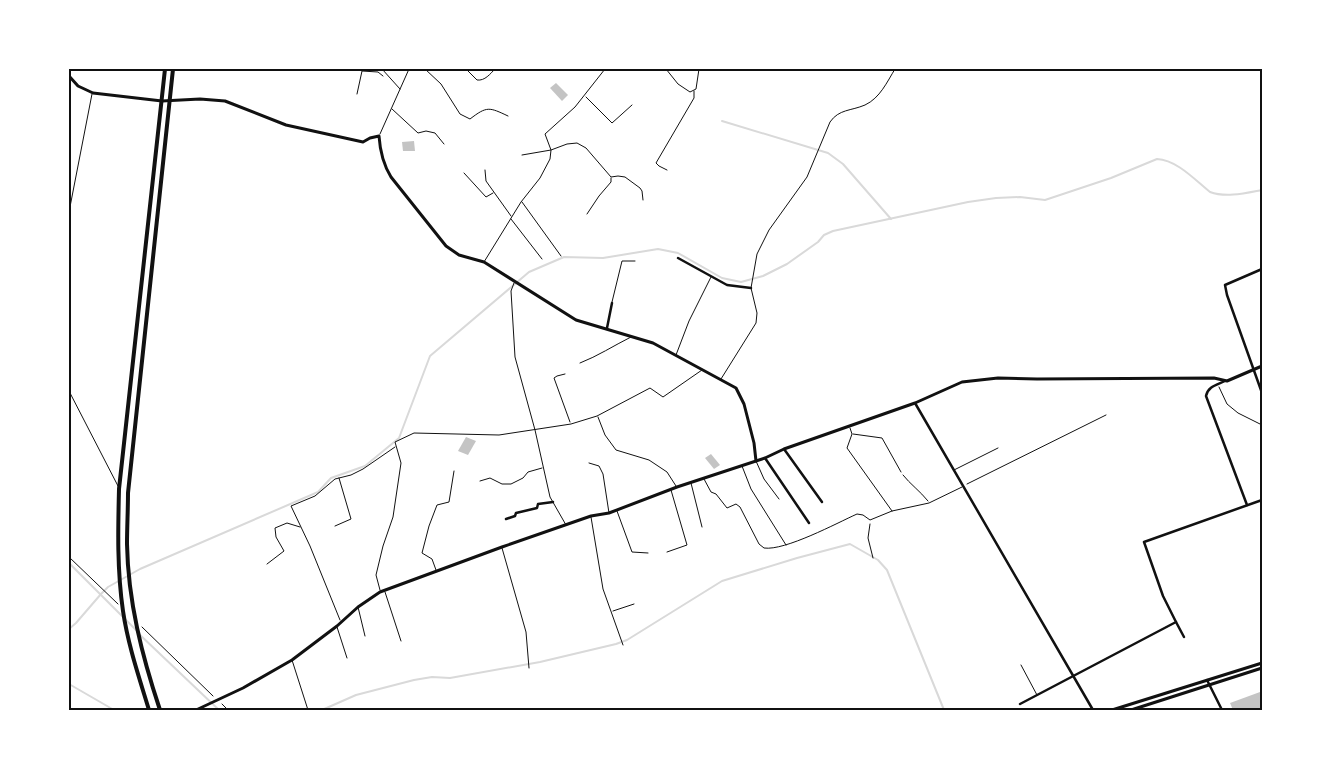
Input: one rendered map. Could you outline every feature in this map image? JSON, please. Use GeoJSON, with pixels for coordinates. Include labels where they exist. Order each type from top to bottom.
{"type":"FeatureCollection","features":[{"type":"Feature","properties":{"kind":"main road"},"geometry":{"type":"LineString","coordinates":[[149,710],[133,660],[123,609],[117,538],[119,488],[165,69]]}},
{"type":"Feature","properties":{"kind":"main road"},"geometry":{"type":"LineString","coordinates":[[160,710],[145,668],[128,569],[128,493],[173,69]]}},
{"type":"Feature","properties":{"kind":"street"},"geometry":{"type":"LineString","coordinates":[[69,76],[78,86],[92,93],[162,101],[200,99],[225,101],[286,125],[363,142],[379,136],[380,150],[387,170],[446,246],[459,255],[484,262],[576,320],[653,343],[736,388],[744,404],[754,444],[756,461]]}},
{"type":"Feature","properties":{"kind":"street"},"geometry":{"type":"LineString","coordinates":[[678,258],[727,285],[750,288]]}},
{"type":"Feature","properties":{"kind":"street"},"geometry":{"type":"LineString","coordinates":[[1262,268],[1225,285],[1262,394]]}},
{"type":"Feature","properties":{"kind":"street"},"geometry":{"type":"LineString","coordinates":[[607,328],[612,303]]}},
{"type":"Feature","properties":{"kind":"street"},"geometry":{"type":"LineString","coordinates":[[1248,505],[1206,396],[1210,388],[1262,366]]}},
{"type":"Feature","properties":{"kind":"street"},"geometry":{"type":"LineString","coordinates":[[196,710],[243,688],[292,660],[342,622],[358,607],[382,592],[502,547],[591,516],[609,513],[671,489],[765,458],[784,449],[915,404],[962,382],[998,378],[1214,378],[1227,381]]}},
{"type":"Feature","properties":{"kind":"street"},"geometry":{"type":"LineString","coordinates":[[915,404],[1093,710]]}},
{"type":"Feature","properties":{"kind":"street"},"geometry":{"type":"LineString","coordinates":[[784,449],[822,502]]}},
{"type":"Feature","properties":{"kind":"street"},"geometry":{"type":"LineString","coordinates":[[765,458],[809,523]]}},
{"type":"Feature","properties":{"kind":"street"},"geometry":{"type":"LineString","coordinates":[[1184,636],[1163,596],[1144,542],[1262,500]]}},
{"type":"Feature","properties":{"kind":"street"},"geometry":{"type":"LineString","coordinates":[[506,519],[515,516],[516,513],[537,508],[538,504],[553,502]]}},
{"type":"Feature","properties":{"kind":"street"},"geometry":{"type":"LineString","coordinates":[[1020,704],[1176,622]]}},
{"type":"Feature","properties":{"kind":"street"},"geometry":{"type":"LineString","coordinates":[[1112,710],[1262,663]]}},
{"type":"Feature","properties":{"kind":"street"},"geometry":{"type":"LineString","coordinates":[[1131,710],[1262,668]]}},
{"type":"Feature","properties":{"kind":"street"},"geometry":{"type":"LineString","coordinates":[[1207,680],[1222,710]]}},
{"type":"Feature","properties":{"kind":"lane"},"geometry":{"type":"LineString","coordinates":[[382,69],[400,89]]}},
{"type":"Feature","properties":{"kind":"lane"},"geometry":{"type":"LineString","coordinates":[[379,136],[409,69]]}},
{"type":"Feature","properties":{"kind":"lane"},"geometry":{"type":"LineString","coordinates":[[425,69],[440,84],[460,114],[470,119],[483,109],[491,108],[508,116]]}},
{"type":"Feature","properties":{"kind":"lane"},"geometry":{"type":"LineString","coordinates":[[466,69],[477,80],[481,81],[495,69]]}},
{"type":"Feature","properties":{"kind":"lane"},"geometry":{"type":"LineString","coordinates":[[484,262],[511,217],[540,178],[550,159],[551,150],[545,134],[575,108],[605,69]]}},
{"type":"Feature","properties":{"kind":"lane"},"geometry":{"type":"LineString","coordinates":[[666,69],[678,84],[690,92],[694,91]]}},
{"type":"Feature","properties":{"kind":"lane"},"geometry":{"type":"LineString","coordinates":[[667,170],[656,163],[694,98],[699,69]]}},
{"type":"Feature","properties":{"kind":"lane"},"geometry":{"type":"LineString","coordinates":[[721,380],[756,323],[757,313],[750,288],[756,254],[768,230],[807,177],[830,122],[840,111],[866,104],[873,99],[882,91],[896,69]]}},
{"type":"Feature","properties":{"kind":"lane"},"geometry":{"type":"LineString","coordinates":[[69,212],[92,93]]}},
{"type":"Feature","properties":{"kind":"lane"},"geometry":{"type":"LineString","coordinates":[[586,96],[612,123],[632,106]]}},
{"type":"Feature","properties":{"kind":"lane"},"geometry":{"type":"LineString","coordinates":[[391,108],[413,130],[418,133],[426,131],[435,132],[444,144]]}},
{"type":"Feature","properties":{"kind":"lane"},"geometry":{"type":"LineString","coordinates":[[522,155],[551,150],[567,144],[577,143],[586,148],[611,177],[611,182],[598,196],[586,214]]}},
{"type":"Feature","properties":{"kind":"lane"},"geometry":{"type":"LineString","coordinates":[[485,170],[486,181],[542,259]]}},
{"type":"Feature","properties":{"kind":"lane"},"geometry":{"type":"LineString","coordinates":[[464,173],[486,197],[494,193]]}},
{"type":"Feature","properties":{"kind":"lane"},"geometry":{"type":"LineString","coordinates":[[611,177],[624,177],[640,188],[642,200]]}},
{"type":"Feature","properties":{"kind":"lane"},"geometry":{"type":"LineString","coordinates":[[522,202],[561,256]]}},
{"type":"Feature","properties":{"kind":"lane"},"geometry":{"type":"LineString","coordinates":[[612,303],[622,261],[636,261]]}},
{"type":"Feature","properties":{"kind":"lane"},"geometry":{"type":"LineString","coordinates":[[675,355],[689,321],[712,276]]}},
{"type":"Feature","properties":{"kind":"lane"},"geometry":{"type":"LineString","coordinates":[[514,282],[511,291],[515,357],[535,430],[550,497],[566,526]]}},
{"type":"Feature","properties":{"kind":"lane"},"geometry":{"type":"LineString","coordinates":[[580,363],[596,357],[607,349],[634,336]]}},
{"type":"Feature","properties":{"kind":"lane"},"geometry":{"type":"LineString","coordinates":[[401,642],[376,575],[393,517],[401,463],[394,442],[414,433],[499,435],[570,424],[597,416],[650,388],[663,397],[702,370]]}},
{"type":"Feature","properties":{"kind":"lane"},"geometry":{"type":"LineString","coordinates":[[565,374],[554,378],[570,424]]}},
{"type":"Feature","properties":{"kind":"lane"},"geometry":{"type":"LineString","coordinates":[[69,391],[119,488]]}},
{"type":"Feature","properties":{"kind":"lane"},"geometry":{"type":"LineString","coordinates":[[597,416],[605,435],[616,450],[649,460],[667,472],[677,487]]}},
{"type":"Feature","properties":{"kind":"lane"},"geometry":{"type":"LineString","coordinates":[[849,427],[852,434],[847,448],[892,511]]}},
{"type":"Feature","properties":{"kind":"lane"},"geometry":{"type":"LineString","coordinates":[[852,434],[882,438],[901,472]]}},
{"type":"Feature","properties":{"kind":"lane"},"geometry":{"type":"LineString","coordinates":[[342,622],[291,506],[315,496],[334,479],[351,475],[363,469],[396,446]]}},
{"type":"Feature","properties":{"kind":"lane"},"geometry":{"type":"LineString","coordinates":[[953,471],[998,448]]}},
{"type":"Feature","properties":{"kind":"lane"},"geometry":{"type":"LineString","coordinates":[[756,461],[764,478],[779,499]]}},
{"type":"Feature","properties":{"kind":"lane"},"geometry":{"type":"LineString","coordinates":[[588,463],[599,466],[603,474],[609,513]]}},
{"type":"Feature","properties":{"kind":"lane"},"geometry":{"type":"LineString","coordinates":[[742,465],[750,489],[786,545]]}},
{"type":"Feature","properties":{"kind":"lane"},"geometry":{"type":"LineString","coordinates":[[480,482],[490,478],[502,484],[511,484],[523,478],[528,472],[543,467]]}},
{"type":"Feature","properties":{"kind":"lane"},"geometry":{"type":"LineString","coordinates":[[436,572],[432,560],[422,552],[436,505],[449,502],[454,471]]}},
{"type":"Feature","properties":{"kind":"lane"},"geometry":{"type":"LineString","coordinates":[[335,526],[351,519],[339,477]]}},
{"type":"Feature","properties":{"kind":"lane"},"geometry":{"type":"LineString","coordinates":[[703,478],[711,492],[716,494],[726,508],[736,504],[740,507],[759,544],[764,548],[772,549],[786,545],[857,514],[863,515],[870,520],[892,511],[929,503],[962,487]]}},
{"type":"Feature","properties":{"kind":"lane"},"geometry":{"type":"LineString","coordinates":[[691,482],[702,527]]}},
{"type":"Feature","properties":{"kind":"lane"},"geometry":{"type":"LineString","coordinates":[[667,552],[687,545],[671,489]]}},
{"type":"Feature","properties":{"kind":"lane"},"geometry":{"type":"LineString","coordinates":[[616,510],[632,552],[648,553]]}},
{"type":"Feature","properties":{"kind":"lane"},"geometry":{"type":"LineString","coordinates":[[591,516],[603,589],[623,645]]}},
{"type":"Feature","properties":{"kind":"lane"},"geometry":{"type":"LineString","coordinates":[[267,564],[284,551],[276,537],[275,528],[287,524],[301,527]]}},
{"type":"Feature","properties":{"kind":"lane"},"geometry":{"type":"LineString","coordinates":[[502,547],[526,632],[529,668]]}},
{"type":"Feature","properties":{"kind":"lane"},"geometry":{"type":"LineString","coordinates":[[612,611],[634,604]]}},
{"type":"Feature","properties":{"kind":"lane"},"geometry":{"type":"LineString","coordinates":[[358,607],[365,636]]}},
{"type":"Feature","properties":{"kind":"lane"},"geometry":{"type":"LineString","coordinates":[[337,626],[347,658]]}},
{"type":"Feature","properties":{"kind":"lane"},"geometry":{"type":"LineString","coordinates":[[292,660],[308,710]]}},
{"type":"Feature","properties":{"kind":"lane"},"geometry":{"type":"LineString","coordinates":[[1021,665],[1037,696]]}},
{"type":"Feature","properties":{"kind":"path"},"geometry":{"type":"LineString","coordinates":[[357,94],[362,71],[378,72],[385,78]]}},
{"type":"Feature","properties":{"kind":"path"},"geometry":{"type":"LineString","coordinates":[[1218,384],[1227,404],[1238,413],[1262,425]]}},
{"type":"Feature","properties":{"kind":"path"},"geometry":{"type":"LineString","coordinates":[[962,487],[1106,415]]}},
{"type":"Feature","properties":{"kind":"path"},"geometry":{"type":"LineString","coordinates":[[901,472],[929,503]]}},
{"type":"Feature","properties":{"kind":"path"},"geometry":{"type":"LineString","coordinates":[[870,520],[868,538],[873,558]]}},
{"type":"Feature","properties":{"kind":"path"},"geometry":{"type":"LineString","coordinates":[[69,557],[123,609]]}},
{"type":"Feature","properties":{"kind":"path"},"geometry":{"type":"LineString","coordinates":[[136,621],[228,710]]}},
{"type":"Feature","properties":{"kind":"building"},"geometry":{"type":"Polygon","coordinates":[[[556,83],[568,95],[562,101],[550,88],[556,83]]]}},
{"type":"Feature","properties":{"kind":"building"},"geometry":{"type":"Polygon","coordinates":[[[414,141],[415,151],[403,151],[402,142],[414,141]]]}},
{"type":"Feature","properties":{"kind":"building"},"geometry":{"type":"Polygon","coordinates":[[[466,437],[476,441],[468,455],[458,451],[466,437]]]}},
{"type":"Feature","properties":{"kind":"building"},"geometry":{"type":"Polygon","coordinates":[[[711,454],[720,465],[714,469],[705,458],[711,454]]]}},
{"type":"Feature","properties":{"kind":"building"},"geometry":{"type":"Polygon","coordinates":[[[1260,692],[1262,710],[1233,710],[1230,703],[1260,692]]]}},
{"type":"Feature","properties":{"kind":"waterway"},"geometry":{"type":"LineString","coordinates":[[722,121],[828,153],[843,164],[891,219]]}},
{"type":"Feature","properties":{"kind":"waterway"},"geometry":{"type":"LineString","coordinates":[[69,629],[108,587],[140,569],[318,492],[331,478],[365,466],[399,438],[430,356],[529,272],[564,257],[603,258],[658,249],[678,253],[722,278],[741,282],[763,276],[787,264],[818,242],[824,235],[833,231],[968,202],[1020,197],[1045,200],[1111,178],[1157,159],[1179,167],[1210,192],[1216,194],[1243,194],[1262,190]]}},
{"type":"Feature","properties":{"kind":"waterway"},"geometry":{"type":"LineString","coordinates":[[322,710],[356,695],[414,680],[432,677],[450,678],[540,662],[616,644],[627,640],[722,581],[850,544],[878,560],[887,570],[944,710]]}},
{"type":"Feature","properties":{"kind":"waterway"},"geometry":{"type":"LineString","coordinates":[[69,563],[122,616]]}},
{"type":"Feature","properties":{"kind":"waterway"},"geometry":{"type":"LineString","coordinates":[[125,619],[136,630]]}},
{"type":"Feature","properties":{"kind":"waterway"},"geometry":{"type":"LineString","coordinates":[[139,634],[219,710]]}},
{"type":"Feature","properties":{"kind":"waterway"},"geometry":{"type":"LineString","coordinates":[[69,684],[114,710]]}}]}
